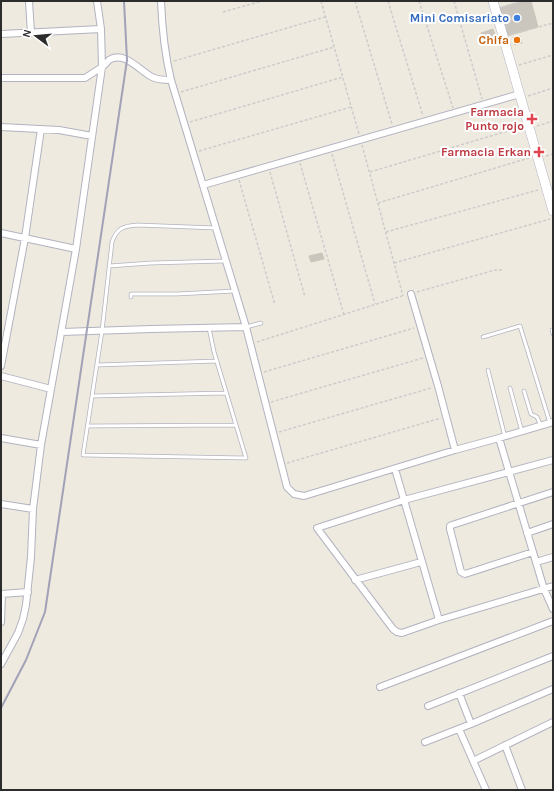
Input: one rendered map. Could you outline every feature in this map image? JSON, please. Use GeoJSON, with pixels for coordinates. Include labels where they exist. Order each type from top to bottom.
{"type":"FeatureCollection","features":[{"type":"Feature","properties":{"kind":"street"},"geometry":{"type":"LineString","coordinates":[[29,1],[30,33]]}},
{"type":"Feature","properties":{"kind":"street"},"geometry":{"type":"LineString","coordinates":[[1,664],[18,633],[23,619],[28,592],[33,509],[41,445],[76,249],[102,67],[97,1]]}},
{"type":"Feature","properties":{"kind":"street"},"geometry":{"type":"LineString","coordinates":[[161,1],[164,14],[167,64],[171,80],[251,344],[287,487],[294,494],[304,496],[455,450],[551,423]]}},
{"type":"Feature","properties":{"kind":"street"},"geometry":{"type":"LineString","coordinates":[[494,5],[553,211]]}},
{"type":"Feature","properties":{"kind":"street"},"geometry":{"type":"LineString","coordinates":[[1,34],[100,29]]}},
{"type":"Feature","properties":{"kind":"street"},"geometry":{"type":"LineString","coordinates":[[1,78],[85,78],[102,67],[109,60],[120,58],[130,61],[153,78],[171,80]]}},
{"type":"Feature","properties":{"kind":"street"},"geometry":{"type":"LineString","coordinates":[[203,185],[483,104],[520,96]]}},
{"type":"Feature","properties":{"kind":"street"},"geometry":{"type":"LineString","coordinates":[[1,127],[59,130],[92,136]]}},
{"type":"Feature","properties":{"kind":"street"},"geometry":{"type":"LineString","coordinates":[[1,366],[25,238],[41,129]]}},
{"type":"Feature","properties":{"kind":"street"},"geometry":{"type":"LineString","coordinates":[[1,233],[76,249]]}},
{"type":"Feature","properties":{"kind":"street"},"geometry":{"type":"LineString","coordinates":[[411,294],[455,450]]}},
{"type":"Feature","properties":{"kind":"street"},"geometry":{"type":"LineString","coordinates":[[61,332],[151,328],[246,327]]}},
{"type":"Feature","properties":{"kind":"street"},"geometry":{"type":"LineString","coordinates":[[1,376],[51,389]]}},
{"type":"Feature","properties":{"kind":"street"},"geometry":{"type":"LineString","coordinates":[[502,437],[509,472],[518,503],[544,589],[553,609]]}},
{"type":"Feature","properties":{"kind":"street"},"geometry":{"type":"LineString","coordinates":[[1,438],[41,445]]}},
{"type":"Feature","properties":{"kind":"street"},"geometry":{"type":"LineString","coordinates":[[553,460],[404,500],[317,528],[394,629],[402,633],[439,620],[553,586]]}},
{"type":"Feature","properties":{"kind":"street"},"geometry":{"type":"LineString","coordinates":[[395,469],[439,620]]}},
{"type":"Feature","properties":{"kind":"street"},"geometry":{"type":"LineString","coordinates":[[533,552],[465,574],[461,572],[450,526],[553,492]]}},
{"type":"Feature","properties":{"kind":"street"},"geometry":{"type":"LineString","coordinates":[[1,504],[33,509]]}},
{"type":"Feature","properties":{"kind":"street"},"geometry":{"type":"LineString","coordinates":[[527,533],[553,524]]}},
{"type":"Feature","properties":{"kind":"street"},"geometry":{"type":"LineString","coordinates":[[536,562],[553,557]]}},
{"type":"Feature","properties":{"kind":"street"},"geometry":{"type":"LineString","coordinates":[[356,580],[422,562]]}},
{"type":"Feature","properties":{"kind":"street"},"geometry":{"type":"LineString","coordinates":[[1,622],[2,594],[28,592]]}},
{"type":"Feature","properties":{"kind":"street"},"geometry":{"type":"LineString","coordinates":[[380,687],[553,621]]}},
{"type":"Feature","properties":{"kind":"street"},"geometry":{"type":"LineString","coordinates":[[428,706],[553,656]]}},
{"type":"Feature","properties":{"kind":"street"},"geometry":{"type":"LineString","coordinates":[[425,742],[553,689]]}},
{"type":"Feature","properties":{"kind":"street"},"geometry":{"type":"LineString","coordinates":[[459,693],[471,724]]}},
{"type":"Feature","properties":{"kind":"street"},"geometry":{"type":"LineString","coordinates":[[473,761],[553,722]]}},
{"type":"Feature","properties":{"kind":"street"},"geometry":{"type":"LineString","coordinates":[[459,729],[486,790]]}},
{"type":"Feature","properties":{"kind":"street"},"geometry":{"type":"LineString","coordinates":[[505,745],[522,790]]}},
{"type":"Feature","properties":{"kind":"lane"},"geometry":{"type":"LineString","coordinates":[[209,328],[235,425],[246,458],[83,455],[102,331],[112,242],[115,234],[122,228],[130,225],[216,228]]}},
{"type":"Feature","properties":{"kind":"lane"},"geometry":{"type":"LineString","coordinates":[[109,266],[151,263],[226,261]]}},
{"type":"Feature","properties":{"kind":"lane"},"geometry":{"type":"LineString","coordinates":[[131,297],[131,294],[177,294],[235,290]]}},
{"type":"Feature","properties":{"kind":"lane"},"geometry":{"type":"LineString","coordinates":[[246,327],[261,323]]}},
{"type":"Feature","properties":{"kind":"lane"},"geometry":{"type":"LineString","coordinates":[[483,337],[520,326],[551,423]]}},
{"type":"Feature","properties":{"kind":"lane"},"geometry":{"type":"LineString","coordinates":[[552,330],[553,334]]}},
{"type":"Feature","properties":{"kind":"lane"},"geometry":{"type":"LineString","coordinates":[[97,365],[217,361]]}},
{"type":"Feature","properties":{"kind":"lane"},"geometry":{"type":"LineString","coordinates":[[488,370],[502,437]]}},
{"type":"Feature","properties":{"kind":"lane"},"geometry":{"type":"LineString","coordinates":[[510,388],[522,432]]}},
{"type":"Feature","properties":{"kind":"lane"},"geometry":{"type":"LineString","coordinates":[[524,391],[531,414],[537,417],[541,426]]}},
{"type":"Feature","properties":{"kind":"lane"},"geometry":{"type":"LineString","coordinates":[[93,396],[226,393]]}},
{"type":"Feature","properties":{"kind":"lane"},"geometry":{"type":"LineString","coordinates":[[88,426],[235,425]]}},
{"type":"Feature","properties":{"kind":"path"},"geometry":{"type":"LineString","coordinates":[[223,12],[262,1]]}},
{"type":"Feature","properties":{"kind":"path"},"geometry":{"type":"LineString","coordinates":[[321,1],[361,139],[403,296]]}},
{"type":"Feature","properties":{"kind":"path"},"geometry":{"type":"LineString","coordinates":[[355,1],[394,130]]}},
{"type":"Feature","properties":{"kind":"path"},"geometry":{"type":"LineString","coordinates":[[388,1],[424,121]]}},
{"type":"Feature","properties":{"kind":"path"},"geometry":{"type":"LineString","coordinates":[[419,1],[454,113]]}},
{"type":"Feature","properties":{"kind":"path"},"geometry":{"type":"LineString","coordinates":[[454,1],[483,104]]}},
{"type":"Feature","properties":{"kind":"path"},"geometry":{"type":"LineString","coordinates":[[494,5],[522,1]]}},
{"type":"Feature","properties":{"kind":"path"},"geometry":{"type":"LineString","coordinates":[[167,64],[325,17]]}},
{"type":"Feature","properties":{"kind":"path"},"geometry":{"type":"LineString","coordinates":[[503,38],[553,23]]}},
{"type":"Feature","properties":{"kind":"path"},"geometry":{"type":"LineString","coordinates":[[175,94],[334,47]]}},
{"type":"Feature","properties":{"kind":"path"},"geometry":{"type":"LineString","coordinates":[[512,67],[553,55]]}},
{"type":"Feature","properties":{"kind":"path"},"geometry":{"type":"LineString","coordinates":[[184,124],[343,77]]}},
{"type":"Feature","properties":{"kind":"path"},"geometry":{"type":"LineString","coordinates":[[520,96],[553,88]]}},
{"type":"Feature","properties":{"kind":"path"},"geometry":{"type":"LineString","coordinates":[[193,153],[352,107]]}},
{"type":"Feature","properties":{"kind":"path"},"geometry":{"type":"LineString","coordinates":[[370,172],[529,126],[553,121]]}},
{"type":"Feature","properties":{"kind":"path"},"geometry":{"type":"LineString","coordinates":[[330,148],[375,304]]}},
{"type":"Feature","properties":{"kind":"path"},"geometry":{"type":"LineString","coordinates":[[378,203],[537,155]]}},
{"type":"Feature","properties":{"kind":"path"},"geometry":{"type":"LineString","coordinates":[[299,157],[344,314]]}},
{"type":"Feature","properties":{"kind":"path"},"geometry":{"type":"LineString","coordinates":[[268,166],[305,297]]}},
{"type":"Feature","properties":{"kind":"path"},"geometry":{"type":"LineString","coordinates":[[238,175],[275,305]]}},
{"type":"Feature","properties":{"kind":"path"},"geometry":{"type":"LineString","coordinates":[[386,232],[547,188]]}},
{"type":"Feature","properties":{"kind":"path"},"geometry":{"type":"LineString","coordinates":[[394,263],[553,218]]}},
{"type":"Feature","properties":{"kind":"path"},"geometry":{"type":"LineString","coordinates":[[251,344],[375,304],[495,270],[502,270]]}},
{"type":"Feature","properties":{"kind":"path"},"geometry":{"type":"LineString","coordinates":[[258,373],[420,326]]}},
{"type":"Feature","properties":{"kind":"path"},"geometry":{"type":"LineString","coordinates":[[266,404],[429,357]]}},
{"type":"Feature","properties":{"kind":"path"},"geometry":{"type":"LineString","coordinates":[[274,433],[438,386]]}},
{"type":"Feature","properties":{"kind":"path"},"geometry":{"type":"LineString","coordinates":[[282,465],[446,416]]}},
{"type":"Feature","properties":{"kind":"building","name":"Mini Comisariato"},"geometry":{"type":"Polygon","coordinates":[[[524,1],[531,1],[538,27],[503,37],[495,9],[524,1]]]}},
{"type":"Feature","properties":{"kind":"building"},"geometry":{"type":"Polygon","coordinates":[[[493,29],[497,41],[485,44],[481,33],[493,29]]]}},
{"type":"Feature","properties":{"kind":"building","name":"Chifa"},"geometry":{"type":"Polygon","coordinates":[[[520,36],[522,43],[515,45],[513,37],[520,36]]]}},
{"type":"Feature","properties":{"kind":"building"},"geometry":{"type":"Polygon","coordinates":[[[322,253],[324,259],[311,262],[309,256],[322,253]]]}},
{"type":"Feature","properties":{"kind":"railway"},"geometry":{"type":"LineString","coordinates":[[1,708],[26,660],[45,612],[127,60],[124,1]]}},
{"type":"Feature","properties":{"kind":"place","name":"Mini Comisariato"},"geometry":{"type":"Point","coordinates":[517,18]}},
{"type":"Feature","properties":{"kind":"place","name":"Chifa"},"geometry":{"type":"Point","coordinates":[517,40]}},
{"type":"Feature","properties":{"kind":"place","name":"Farmacia Punto rojo"},"geometry":{"type":"Point","coordinates":[532,119]}},
{"type":"Feature","properties":{"kind":"place","name":"Farmacia Erkan"},"geometry":{"type":"Point","coordinates":[539,152]}}]}
